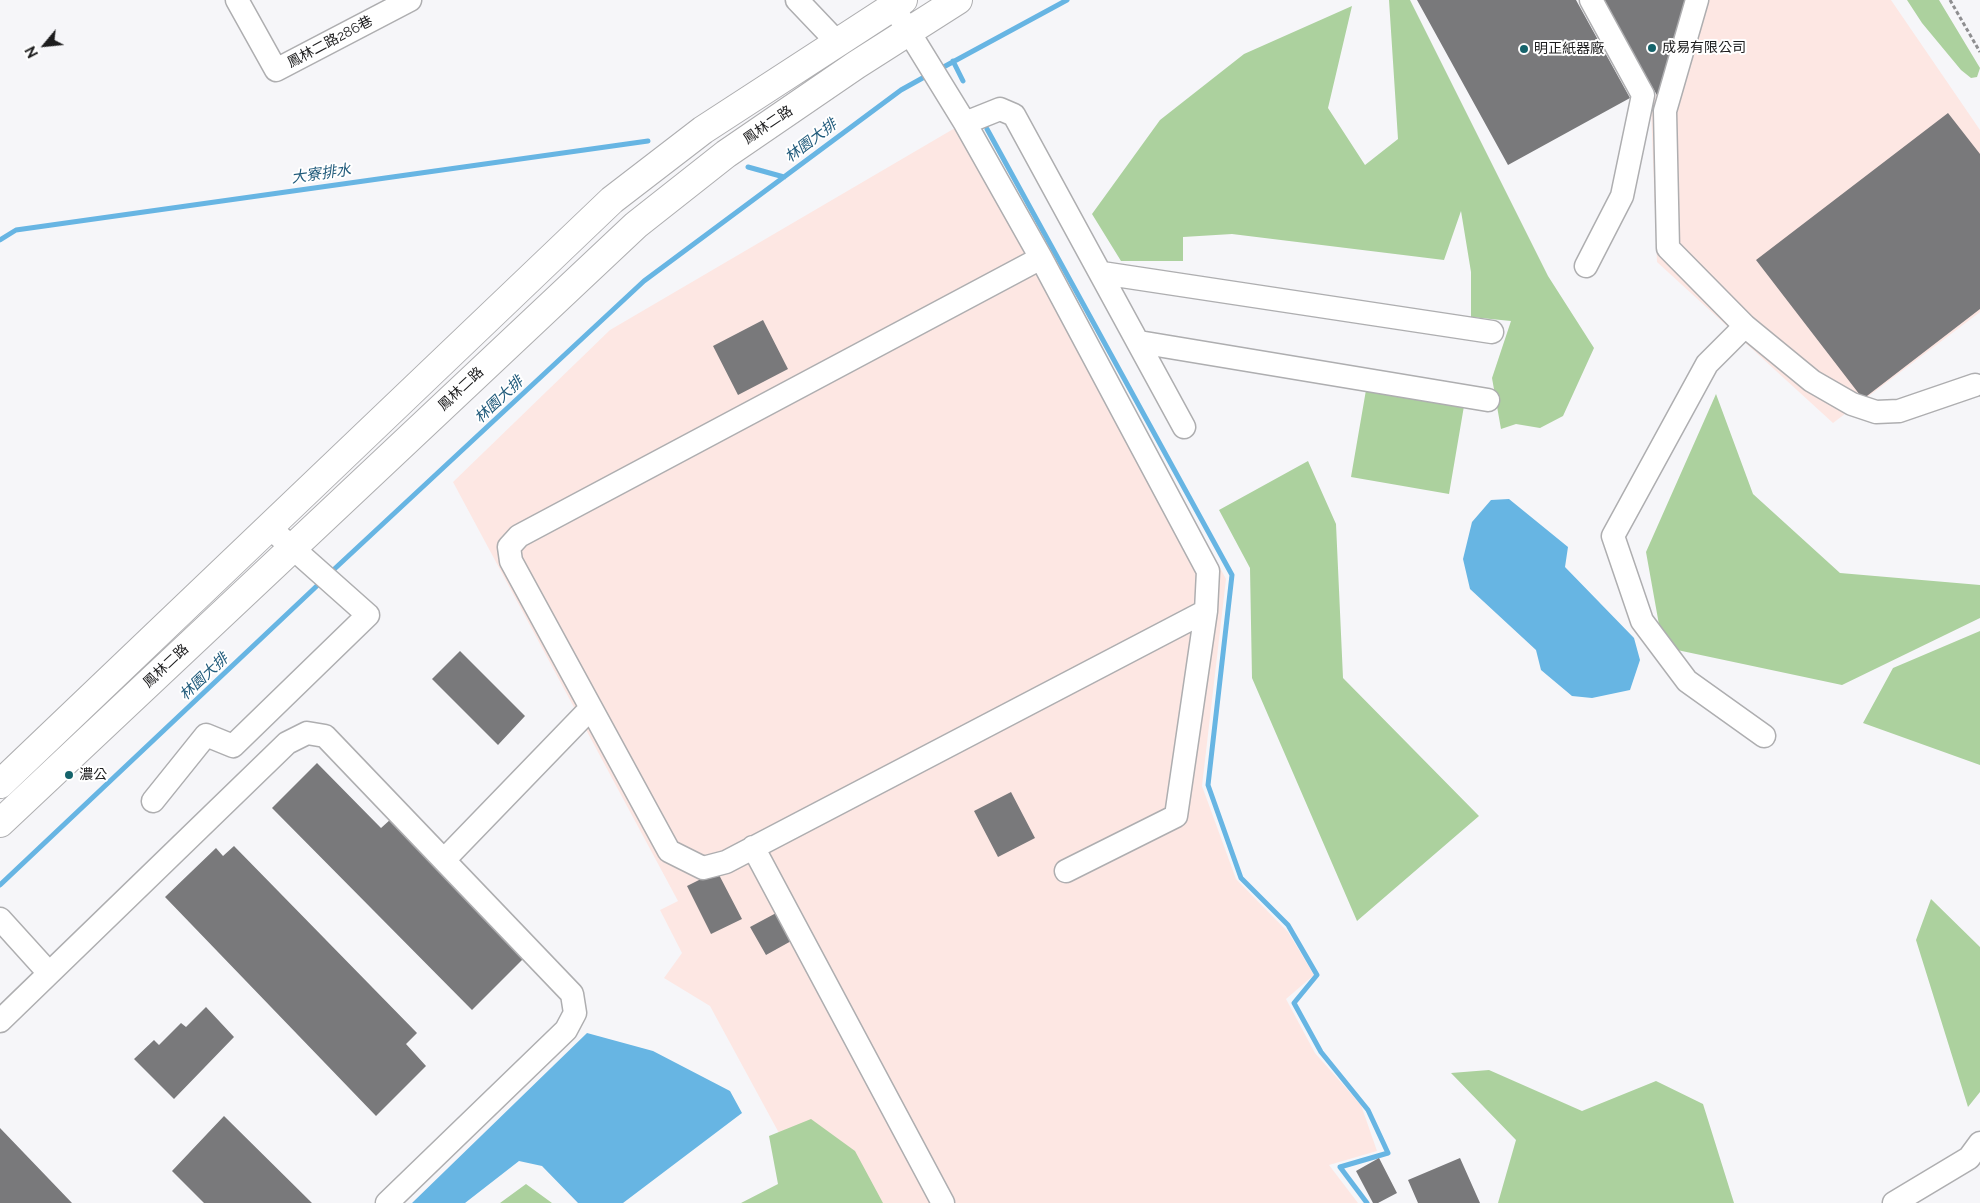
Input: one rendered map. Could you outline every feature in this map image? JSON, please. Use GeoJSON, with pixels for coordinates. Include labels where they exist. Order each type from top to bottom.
{"type":"FeatureCollection","features":[{"type":"Feature","properties":{"kind":"main road","name":"鳳林二路"},"geometry":{"type":"LineString","coordinates":[[0,823],[301,554],[636,225],[726,154],[856,65],[912,37],[958,0]]}},
{"type":"Feature","properties":{"kind":"main road","name":"鳳林二路"},"geometry":{"type":"LineString","coordinates":[[0,784],[612,200],[703,130],[898,3]]}},
{"type":"Feature","properties":{"kind":"street","name":"鳳林二路286巷"},"geometry":{"type":"LineString","coordinates":[[237,0],[276,70],[410,0]]}},
{"type":"Feature","properties":{"kind":"street"},"geometry":{"type":"LineString","coordinates":[[796,0],[837,42]]}},
{"type":"Feature","properties":{"kind":"street"},"geometry":{"type":"LineString","coordinates":[[1586,266],[1622,196],[1643,95],[1591,0]]}},
{"type":"Feature","properties":{"kind":"street"},"geometry":{"type":"LineString","coordinates":[[1697,0],[1665,111],[1668,248],[1745,326],[1812,381],[1852,404],[1876,412],[1899,411],[1975,385]]}},
{"type":"Feature","properties":{"kind":"street"},"geometry":{"type":"LineString","coordinates":[[898,3],[912,37],[965,123],[1041,258],[1208,571],[1206,611],[1176,816],[1066,871]]}},
{"type":"Feature","properties":{"kind":"street"},"geometry":{"type":"LineString","coordinates":[[965,123],[1000,109],[1014,115],[1102,273],[1184,428]]}},
{"type":"Feature","properties":{"kind":"street"},"geometry":{"type":"LineString","coordinates":[[1041,258],[519,536],[509,547],[511,561],[668,851],[702,868],[726,862],[1206,611]]}},
{"type":"Feature","properties":{"kind":"street"},"geometry":{"type":"LineString","coordinates":[[1102,273],[1492,332]]}},
{"type":"Feature","properties":{"kind":"street"},"geometry":{"type":"LineString","coordinates":[[1745,326],[1707,364],[1613,536],[1642,621],[1675,666],[1687,680],[1764,736]]}},
{"type":"Feature","properties":{"kind":"street"},"geometry":{"type":"LineString","coordinates":[[1138,342],[1488,400]]}},
{"type":"Feature","properties":{"kind":"street"},"geometry":{"type":"LineString","coordinates":[[153,801],[206,735],[233,746],[368,615],[269,527]]}},
{"type":"Feature","properties":{"kind":"street"},"geometry":{"type":"LineString","coordinates":[[444,860],[591,708]]}},
{"type":"Feature","properties":{"kind":"street"},"geometry":{"type":"LineString","coordinates":[[0,1021],[287,742],[307,733],[325,736],[572,994],[575,1013],[566,1030],[388,1203]]}},
{"type":"Feature","properties":{"kind":"street"},"geometry":{"type":"LineString","coordinates":[[754,847],[943,1203]]}},
{"type":"Feature","properties":{"kind":"street"},"geometry":{"type":"LineString","coordinates":[[0,918],[49,973]]}},
{"type":"Feature","properties":{"kind":"street"},"geometry":{"type":"LineString","coordinates":[[1894,1203],[1969,1158],[1980,1143]]}},
{"type":"Feature","properties":{"kind":"path"},"geometry":{"type":"LineString","coordinates":[[1950,0],[1980,52]]}},
{"type":"Feature","properties":{"kind":"shaded area"},"geometry":{"type":"Polygon","coordinates":[[[1687,0],[1891,0],[1980,130],[1980,312],[1833,423],[1657,262],[1651,110],[1687,0]]]}},
{"type":"Feature","properties":{"kind":"shaded area"},"geometry":{"type":"Polygon","coordinates":[[[955,128],[1022,245],[1042,235],[1226,579],[1202,786],[1236,879],[1288,932],[1314,975],[1286,999],[1315,1053],[1361,1105],[1377,1151],[1329,1165],[1358,1203],[817,1203],[710,1006],[664,978],[682,953],[660,910],[678,901],[453,482],[610,330],[955,128]]]}},
{"type":"Feature","properties":{"kind":"green space"},"geometry":{"type":"Polygon","coordinates":[[[1389,0],[1410,0],[1548,276],[1594,348],[1563,416],[1540,428],[1516,424],[1501,429],[1492,378],[1511,321],[1471,317],[1471,272],[1461,211],[1444,260],[1232,234],[1183,237],[1183,261],[1121,261],[1092,214],[1160,120],[1244,54],[1352,6],[1328,108],[1365,165],[1398,139],[1389,0]]]}},
{"type":"Feature","properties":{"kind":"green space"},"geometry":{"type":"Polygon","coordinates":[[[1907,0],[1939,0],[1980,68],[1977,77],[1971,78],[1961,70],[1922,23],[1907,0]]]}},
{"type":"Feature","properties":{"kind":"green space"},"geometry":{"type":"Polygon","coordinates":[[[1366,390],[1464,406],[1449,494],[1351,477],[1366,390]]]}},
{"type":"Feature","properties":{"kind":"green space"},"geometry":{"type":"Polygon","coordinates":[[[1716,394],[1753,494],[1840,573],[1980,585],[1980,618],[1842,685],[1663,647],[1646,552],[1716,394]]]}},
{"type":"Feature","properties":{"kind":"green space"},"geometry":{"type":"Polygon","coordinates":[[[1308,461],[1336,524],[1343,678],[1479,816],[1357,921],[1252,678],[1250,568],[1219,510],[1308,461]]]}},
{"type":"Feature","properties":{"kind":"green space"},"geometry":{"type":"Polygon","coordinates":[[[1980,631],[1980,765],[1863,723],[1893,668],[1980,631]]]}},
{"type":"Feature","properties":{"kind":"green space"},"geometry":{"type":"Polygon","coordinates":[[[1931,899],[1980,947],[1980,1092],[1968,1107],[1916,940],[1931,899]]]}},
{"type":"Feature","properties":{"kind":"green space"},"geometry":{"type":"Polygon","coordinates":[[[1489,1070],[1582,1111],[1656,1081],[1703,1104],[1734,1203],[1498,1203],[1516,1140],[1451,1073],[1489,1070]]]}},
{"type":"Feature","properties":{"kind":"green space"},"geometry":{"type":"Polygon","coordinates":[[[811,1119],[855,1151],[883,1203],[741,1203],[778,1184],[769,1136],[811,1119]]]}},
{"type":"Feature","properties":{"kind":"green space"},"geometry":{"type":"Polygon","coordinates":[[[526,1184],[552,1203],[500,1203],[526,1184]]]}},
{"type":"Feature","properties":{"kind":"water"},"geometry":{"type":"Polygon","coordinates":[[[1509,499],[1568,547],[1565,567],[1634,638],[1640,660],[1630,690],[1592,698],[1572,696],[1541,670],[1536,650],[1470,589],[1463,559],[1472,522],[1491,500],[1509,499]]]}},
{"type":"Feature","properties":{"kind":"water"},"geometry":{"type":"Polygon","coordinates":[[[587,1033],[653,1051],[730,1091],[742,1113],[623,1203],[578,1203],[542,1166],[519,1161],[465,1203],[412,1203],[587,1033]]]}},
{"type":"Feature","properties":{"kind":"building","name":"明正紙器廠"},"geometry":{"type":"Polygon","coordinates":[[[1417,0],[1576,0],[1630,98],[1508,165],[1417,0]]]}},
{"type":"Feature","properties":{"kind":"building","name":"成易有限公司"},"geometry":{"type":"Polygon","coordinates":[[[1603,0],[1687,0],[1658,97],[1603,0]]]}},
{"type":"Feature","properties":{"kind":"building"},"geometry":{"type":"Polygon","coordinates":[[[1948,113],[1980,154],[1980,309],[1863,399],[1756,260],[1948,113]]]}},
{"type":"Feature","properties":{"kind":"building"},"geometry":{"type":"Polygon","coordinates":[[[763,320],[788,369],[738,395],[713,346],[763,320]]]}},
{"type":"Feature","properties":{"kind":"building"},"geometry":{"type":"Polygon","coordinates":[[[460,651],[525,716],[498,745],[432,679],[460,651]]]}},
{"type":"Feature","properties":{"kind":"building"},"geometry":{"type":"Polygon","coordinates":[[[317,763],[381,828],[391,819],[526,956],[472,1010],[272,808],[317,763]]]}},
{"type":"Feature","properties":{"kind":"building"},"geometry":{"type":"Polygon","coordinates":[[[1011,792],[1035,838],[998,857],[974,811],[1011,792]]]}},
{"type":"Feature","properties":{"kind":"building"},"geometry":{"type":"Polygon","coordinates":[[[234,846],[417,1033],[406,1044],[426,1066],[376,1116],[165,897],[216,848],[223,856],[234,846]]]}},
{"type":"Feature","properties":{"kind":"building"},"geometry":{"type":"Polygon","coordinates":[[[717,871],[742,919],[711,934],[687,886],[717,871]]]}},
{"type":"Feature","properties":{"kind":"building"},"geometry":{"type":"Polygon","coordinates":[[[778,912],[793,940],[766,955],[750,927],[778,912]]]}},
{"type":"Feature","properties":{"kind":"building"},"geometry":{"type":"Polygon","coordinates":[[[206,1007],[234,1037],[174,1099],[134,1059],[154,1040],[159,1045],[181,1023],[186,1027],[206,1007]]]}},
{"type":"Feature","properties":{"kind":"building"},"geometry":{"type":"Polygon","coordinates":[[[224,1116],[312,1203],[204,1203],[172,1171],[224,1116]]]}},
{"type":"Feature","properties":{"kind":"building"},"geometry":{"type":"Polygon","coordinates":[[[0,1128],[72,1203],[0,1203],[0,1128]]]}},
{"type":"Feature","properties":{"kind":"building"},"geometry":{"type":"Polygon","coordinates":[[[1379,1158],[1397,1193],[1378,1203],[1373,1203],[1356,1171],[1379,1158]]]}},
{"type":"Feature","properties":{"kind":"building"},"geometry":{"type":"Polygon","coordinates":[[[1460,1158],[1480,1203],[1418,1203],[1408,1180],[1460,1158]]]}},
{"type":"Feature","properties":{"kind":"waterway","name":"林園大排"},"geometry":{"type":"LineString","coordinates":[[938,70],[1067,0]]}},
{"type":"Feature","properties":{"kind":"waterway"},"geometry":{"type":"LineString","coordinates":[[953,61],[963,81]]}},
{"type":"Feature","properties":{"kind":"waterway","name":"林園大排"},"geometry":{"type":"LineString","coordinates":[[329,574],[644,281],[901,90],[928,75]]}},
{"type":"Feature","properties":{"kind":"waterway"},"geometry":{"type":"LineString","coordinates":[[987,129],[1232,575],[1208,785],[1241,878],[1288,925],[1317,975],[1294,1003],[1321,1052],[1368,1110],[1388,1153],[1340,1167],[1367,1203]]}},
{"type":"Feature","properties":{"kind":"waterway","name":"大寮排水"},"geometry":{"type":"LineString","coordinates":[[0,240],[16,230],[648,141]]}},
{"type":"Feature","properties":{"kind":"waterway"},"geometry":{"type":"LineString","coordinates":[[748,167],[784,177]]}},
{"type":"Feature","properties":{"kind":"waterway","name":"林園大排"},"geometry":{"type":"LineString","coordinates":[[0,885],[321,582]]}},
{"type":"Feature","properties":{"kind":"place","name":"成易有限公司"},"geometry":{"type":"Point","coordinates":[1652,48]}},
{"type":"Feature","properties":{"kind":"place","name":"明正紙器廠"},"geometry":{"type":"Point","coordinates":[1524,49]}},
{"type":"Feature","properties":{"kind":"place","name":"濃公"},"geometry":{"type":"Point","coordinates":[69,775]}}]}
